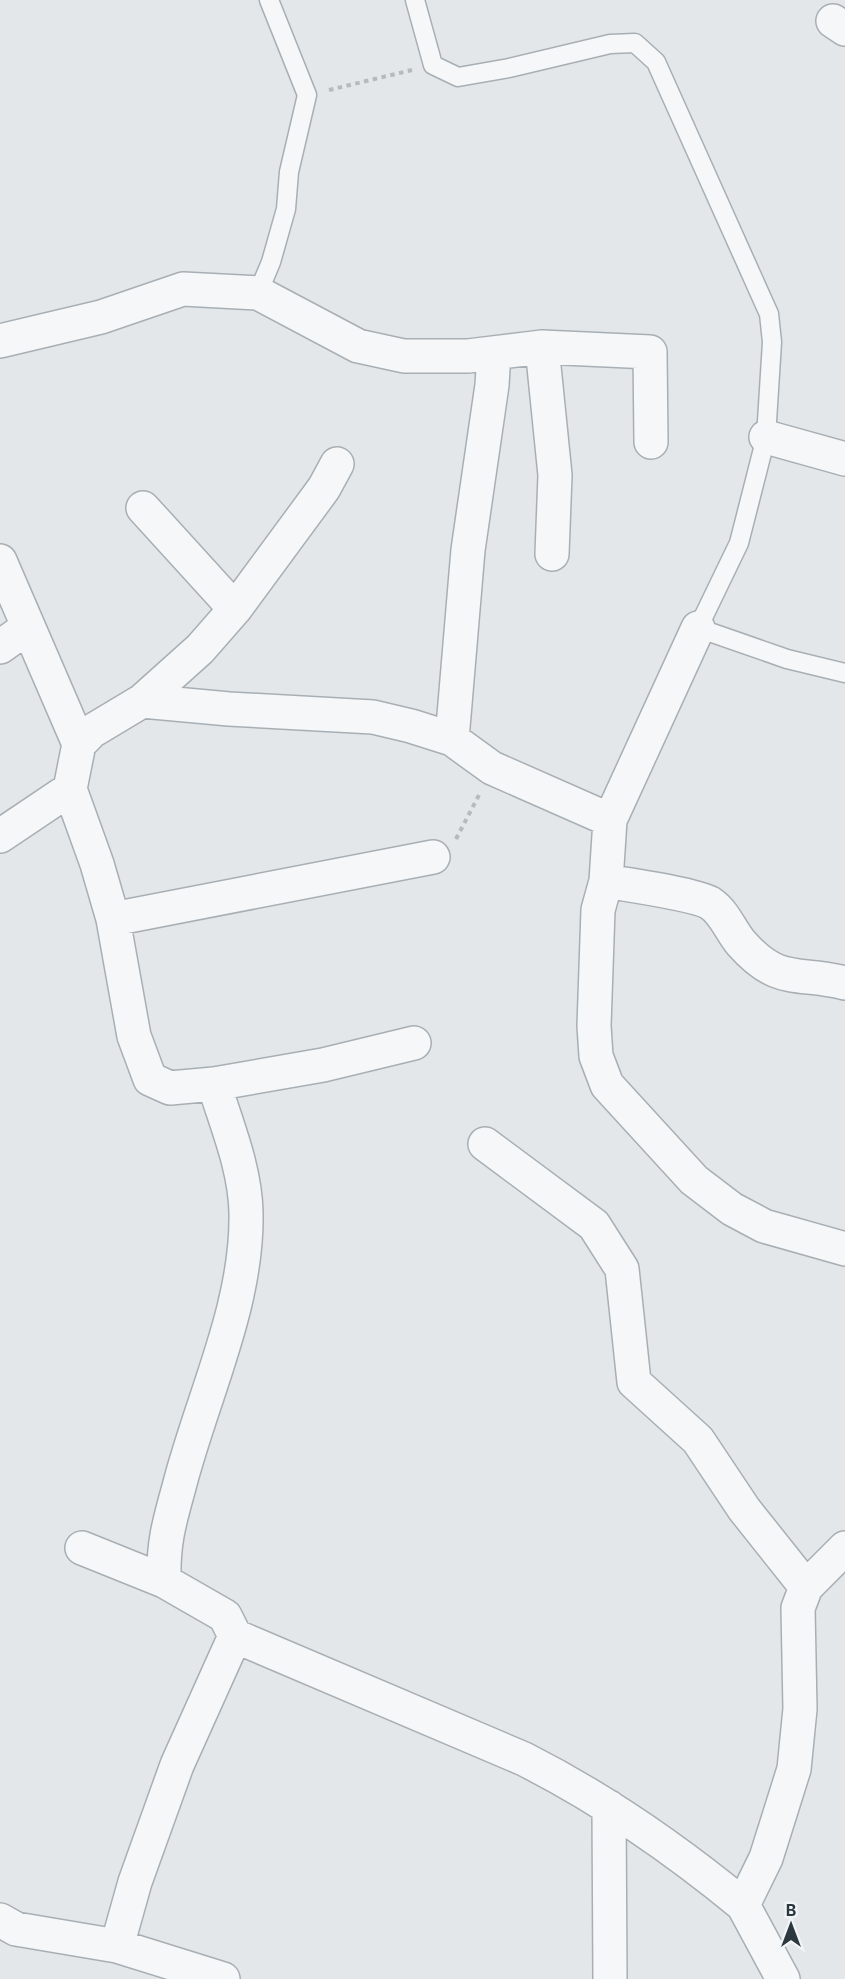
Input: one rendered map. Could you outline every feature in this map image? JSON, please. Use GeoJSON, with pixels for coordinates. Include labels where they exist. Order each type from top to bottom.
{"type":"FeatureCollection","features":[{"type":"Feature","properties":{"kind":"street"},"geometry":{"type":"LineString","coordinates":[[0,341],[101,317],[183,289],[258,293],[358,346],[404,356],[468,356],[542,347],[650,352],[651,442]]}},
{"type":"Feature","properties":{"kind":"street"},"geometry":{"type":"LineString","coordinates":[[542,347],[555,475],[552,554]]}},
{"type":"Feature","properties":{"kind":"street"},"geometry":{"type":"LineString","coordinates":[[452,739],[468,550],[492,385],[494,353]]}},
{"type":"Feature","properties":{"kind":"street"},"geometry":{"type":"LineString","coordinates":[[766,436],[845,459]]}},
{"type":"Feature","properties":{"kind":"street"},"geometry":{"type":"LineString","coordinates":[[337,464],[324,488],[235,609],[200,649],[142,701],[92,731],[79,744],[70,789],[97,864],[113,920],[134,1036],[150,1079],[170,1089],[214,1084],[323,1065],[414,1043]]}},
{"type":"Feature","properties":{"kind":"street"},"geometry":{"type":"LineString","coordinates":[[143,508],[235,609]]}},
{"type":"Feature","properties":{"kind":"street"},"geometry":{"type":"LineString","coordinates":[[0,561],[79,744]]}},
{"type":"Feature","properties":{"kind":"street"},"geometry":{"type":"LineString","coordinates":[[0,647],[28,627]]}},
{"type":"Feature","properties":{"kind":"street"},"geometry":{"type":"LineString","coordinates":[[698,628],[610,820],[606,880],[598,910],[594,1026],[596,1056],[607,1085],[694,1180],[732,1209],[764,1226],[845,1250]]}},
{"type":"Feature","properties":{"kind":"street"},"geometry":{"type":"LineString","coordinates":[[142,701],[229,709],[373,717],[452,739],[492,768],[610,820]]}},
{"type":"Feature","properties":{"kind":"street"},"geometry":{"type":"LineString","coordinates":[[2,828],[70,789]]}},
{"type":"Feature","properties":{"kind":"street"},"geometry":{"type":"LineString","coordinates":[[113,920],[433,857]]}},
{"type":"Feature","properties":{"kind":"street"},"geometry":{"type":"LineString","coordinates":[[606,880],[709,902],[724,916],[740,942],[766,966],[787,976],[827,979],[845,983]]}},
{"type":"Feature","properties":{"kind":"street"},"geometry":{"type":"LineString","coordinates":[[164,1581],[163,1547],[187,1456],[232,1308],[243,1258],[246,1212],[241,1168],[214,1084]]}},
{"type":"Feature","properties":{"kind":"street"},"geometry":{"type":"LineString","coordinates":[[485,1144],[594,1224],[622,1269],[634,1382],[698,1440],[744,1509],[806,1587]]}},
{"type":"Feature","properties":{"kind":"street"},"geometry":{"type":"LineString","coordinates":[[82,1548],[164,1581],[225,1616],[235,1636],[524,1759],[609,1806],[706,1875],[743,1905],[783,1979]]}},
{"type":"Feature","properties":{"kind":"street"},"geometry":{"type":"LineString","coordinates":[[743,1905],[766,1858],[794,1769],[800,1709],[798,1608],[806,1587],[845,1548]]}},
{"type":"Feature","properties":{"kind":"street"},"geometry":{"type":"LineString","coordinates":[[117,1946],[135,1882],[177,1765],[235,1636]]}},
{"type":"Feature","properties":{"kind":"street"},"geometry":{"type":"LineString","coordinates":[[609,1806],[610,1979]]}},
{"type":"Feature","properties":{"kind":"street"},"geometry":{"type":"LineString","coordinates":[[0,1920],[16,1929],[117,1946],[223,1979]]}},
{"type":"Feature","properties":{"kind":"lane"},"geometry":{"type":"LineString","coordinates":[[258,293],[271,262],[286,209],[289,172],[306,95],[269,0]]}},
{"type":"Feature","properties":{"kind":"lane"},"geometry":{"type":"LineString","coordinates":[[415,0],[433,65],[458,76],[509,68],[610,44],[635,43],[656,62],[769,314],[772,342],[766,436],[739,543],[698,628],[787,658],[845,673]]}},
{"type":"Feature","properties":{"kind":"path"},"geometry":{"type":"LineString","coordinates":[[306,95],[433,65]]}},
{"type":"Feature","properties":{"kind":"path"},"geometry":{"type":"LineString","coordinates":[[433,857],[446,852],[461,833],[492,768]]}}]}
